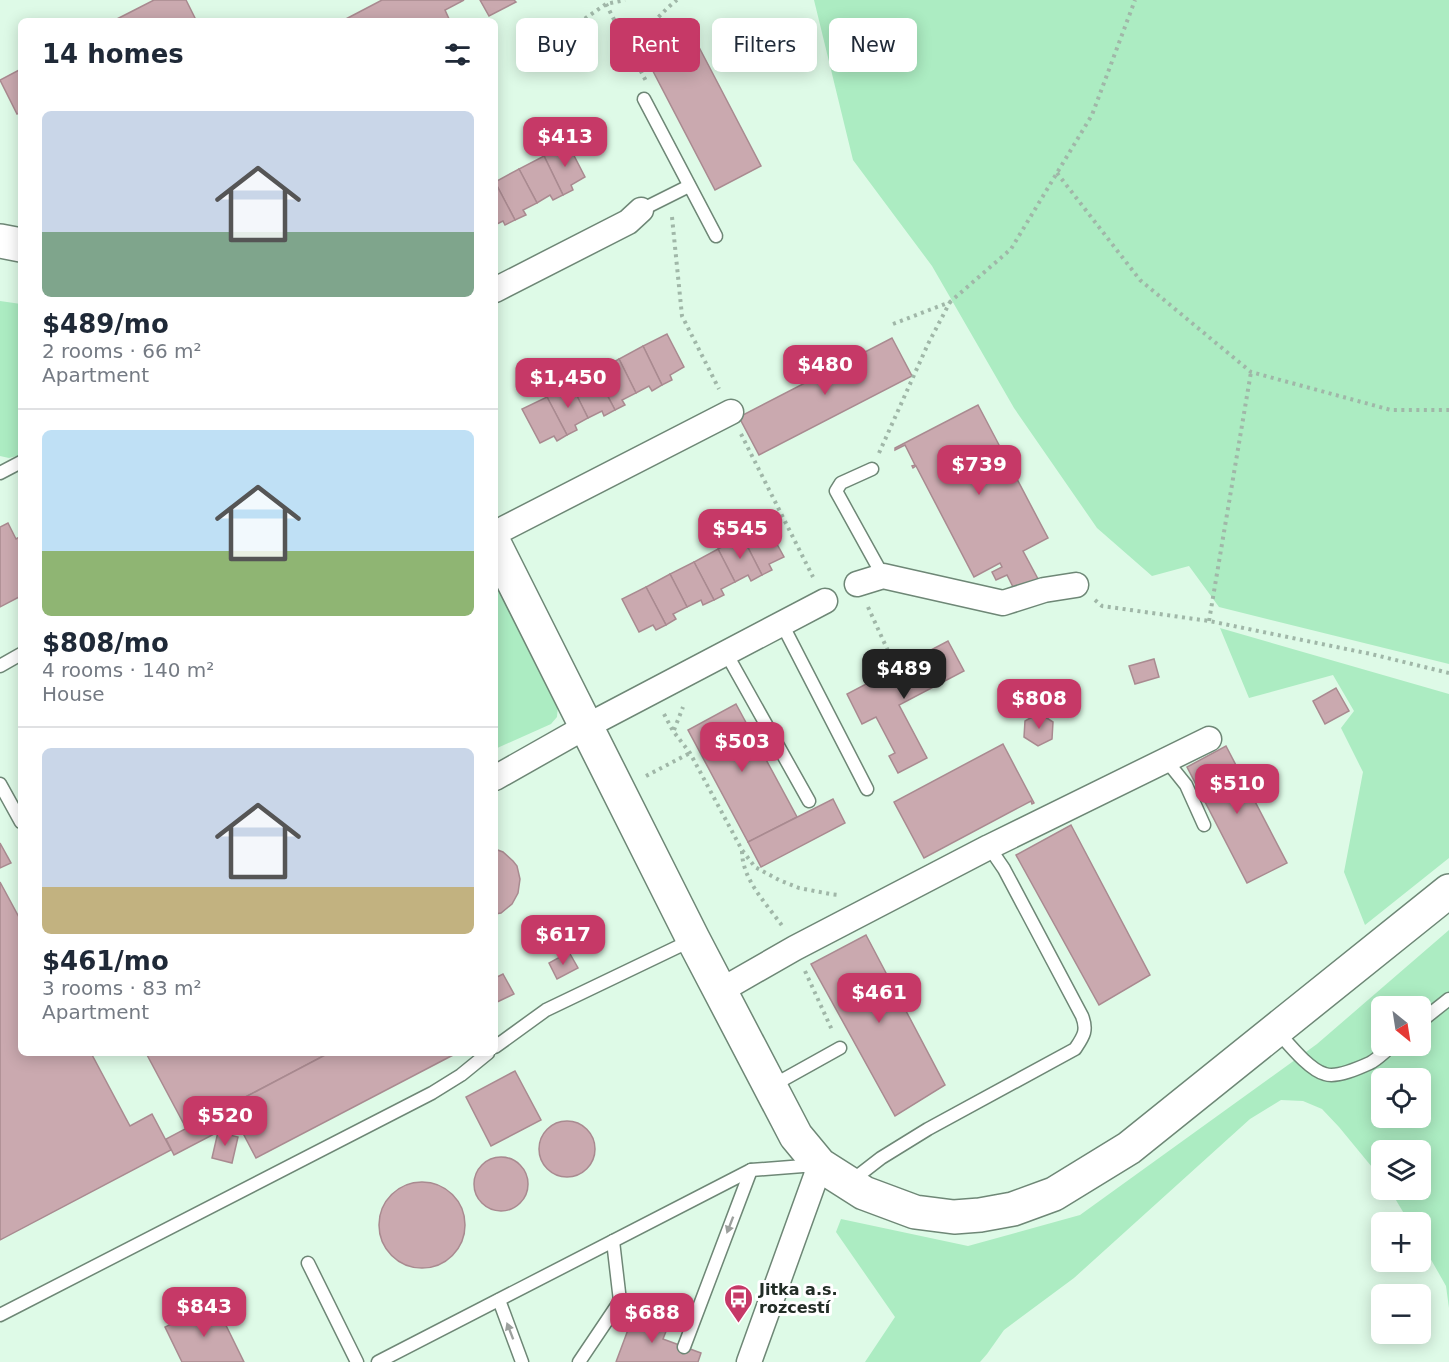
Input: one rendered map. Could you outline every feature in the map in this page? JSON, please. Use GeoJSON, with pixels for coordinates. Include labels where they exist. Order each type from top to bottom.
{"type":"FeatureCollection","features":[{"type":"Feature","properties":{"kind":"street"},"geometry":{"type":"LineString","coordinates":[[498,288],[628,222],[641,210]]}},
{"type":"Feature","properties":{"kind":"street"},"geometry":{"type":"LineString","coordinates":[[0,241],[18,244]]}},
{"type":"Feature","properties":{"kind":"street"},"geometry":{"type":"LineString","coordinates":[[498,532],[731,412]]}},
{"type":"Feature","properties":{"kind":"street"},"geometry":{"type":"LineString","coordinates":[[498,550],[693,939],[796,1136],[820,1165],[849,1184],[864,1193],[915,1212],[954,1217],[980,1215],[1013,1209],[1054,1194],[1129,1148],[1449,891]]}},
{"type":"Feature","properties":{"kind":"street"},"geometry":{"type":"LineString","coordinates":[[857,584],[883,576],[1003,603],[1044,590],[1076,585]]}},
{"type":"Feature","properties":{"kind":"street"},"geometry":{"type":"LineString","coordinates":[[498,776],[587,726],[825,601]]}},
{"type":"Feature","properties":{"kind":"street"},"geometry":{"type":"LineString","coordinates":[[720,991],[795,948],[989,847],[1209,739]]}},
{"type":"Feature","properties":{"kind":"street"},"geometry":{"type":"LineString","coordinates":[[749,1362],[820,1165]]}},
{"type":"Feature","properties":{"kind":"lane"},"geometry":{"type":"LineString","coordinates":[[644,99],[716,236]]}},
{"type":"Feature","properties":{"kind":"lane"},"geometry":{"type":"LineString","coordinates":[[641,210],[689,186]]}},
{"type":"Feature","properties":{"kind":"lane"},"geometry":{"type":"LineString","coordinates":[[0,473],[18,464]]}},
{"type":"Feature","properties":{"kind":"lane"},"geometry":{"type":"LineString","coordinates":[[872,470],[841,483],[836,491],[883,576]]}},
{"type":"Feature","properties":{"kind":"lane"},"geometry":{"type":"LineString","coordinates":[[782,624],[867,789]]}},
{"type":"Feature","properties":{"kind":"lane"},"geometry":{"type":"LineString","coordinates":[[726,653],[809,801]]}},
{"type":"Feature","properties":{"kind":"lane"},"geometry":{"type":"LineString","coordinates":[[0,666],[18,656]]}},
{"type":"Feature","properties":{"kind":"lane"},"geometry":{"type":"LineString","coordinates":[[1166,760],[1186,784],[1204,825]]}},
{"type":"Feature","properties":{"kind":"lane"},"geometry":{"type":"LineString","coordinates":[[0,784],[18,817]]}},
{"type":"Feature","properties":{"kind":"lane"},"geometry":{"type":"LineString","coordinates":[[849,1184],[881,1158],[928,1129],[1075,1049],[1085,1035],[1085,1022],[1082,1016],[1004,869],[989,847]]}},
{"type":"Feature","properties":{"kind":"lane"},"geometry":{"type":"LineString","coordinates":[[498,1045],[546,1010],[693,939]]}},
{"type":"Feature","properties":{"kind":"lane"},"geometry":{"type":"LineString","coordinates":[[1431,1013],[1449,999]]}},
{"type":"Feature","properties":{"kind":"lane"},"geometry":{"type":"LineString","coordinates":[[1276,1030],[1297,1053],[1326,1075],[1341,1074],[1371,1062],[1379,1056]]}},
{"type":"Feature","properties":{"kind":"lane"},"geometry":{"type":"LineString","coordinates":[[770,1087],[840,1048]]}},
{"type":"Feature","properties":{"kind":"lane"},"geometry":{"type":"LineString","coordinates":[[0,1315],[432,1093],[461,1075],[484,1056]]}},
{"type":"Feature","properties":{"kind":"lane"},"geometry":{"type":"LineString","coordinates":[[378,1362],[751,1170],[820,1165]]}},
{"type":"Feature","properties":{"kind":"lane"},"geometry":{"type":"LineString","coordinates":[[684,1347],[751,1170]]}},
{"type":"Feature","properties":{"kind":"lane"},"geometry":{"type":"LineString","coordinates":[[579,1362],[620,1301],[613,1241]]}},
{"type":"Feature","properties":{"kind":"lane"},"geometry":{"type":"LineString","coordinates":[[308,1263],[357,1362]]}},
{"type":"Feature","properties":{"kind":"lane"},"geometry":{"type":"LineString","coordinates":[[499,1300],[522,1362]]}},
{"type":"Feature","properties":{"kind":"path"},"geometry":{"type":"LineString","coordinates":[[586,18],[606,4],[625,0]]}},
{"type":"Feature","properties":{"kind":"path"},"geometry":{"type":"LineString","coordinates":[[606,4],[633,55],[651,26],[677,0]]}},
{"type":"Feature","properties":{"kind":"path"},"geometry":{"type":"LineString","coordinates":[[893,324],[950,302],[1011,249],[1092,115],[1134,0]]}},
{"type":"Feature","properties":{"kind":"path"},"geometry":{"type":"LineString","coordinates":[[1057,173],[1140,280],[1251,372],[1391,410],[1449,410]]}},
{"type":"Feature","properties":{"kind":"path"},"geometry":{"type":"LineString","coordinates":[[670,196],[682,316],[825,601]]}},
{"type":"Feature","properties":{"kind":"path"},"geometry":{"type":"LineString","coordinates":[[872,470],[928,344],[950,302]]}},
{"type":"Feature","properties":{"kind":"path"},"geometry":{"type":"LineString","coordinates":[[1209,621],[1251,372]]}},
{"type":"Feature","properties":{"kind":"path"},"geometry":{"type":"LineString","coordinates":[[857,584],[894,664]]}},
{"type":"Feature","properties":{"kind":"path"},"geometry":{"type":"LineString","coordinates":[[1076,585],[1102,606],[1209,621],[1371,654],[1449,673]]}},
{"type":"Feature","properties":{"kind":"path"},"geometry":{"type":"LineString","coordinates":[[673,731],[690,753],[742,850],[755,867],[799,888],[830,894],[859,896],[881,903]]}},
{"type":"Feature","properties":{"kind":"path"},"geometry":{"type":"LineString","coordinates":[[640,780],[690,753]]}},
{"type":"Feature","properties":{"kind":"path"},"geometry":{"type":"LineString","coordinates":[[742,850],[742,863],[753,887],[782,926]]}},
{"type":"Feature","properties":{"kind":"path"},"geometry":{"type":"LineString","coordinates":[[795,948],[840,1048]]}},
{"type":"Feature","properties":{"kind":"green space"},"geometry":{"type":"Polygon","coordinates":[[[814,0],[1449,0],[1449,664],[1219,607],[1189,566],[1152,576],[1097,528],[1014,408],[932,266],[853,160],[832,72],[917,72],[917,18],[829,18],[829,62],[814,0]]]}},
{"type":"Feature","properties":{"kind":"green space"},"geometry":{"type":"Polygon","coordinates":[[[0,301],[18,304],[18,456],[9,458],[0,456],[0,301]]]}},
{"type":"Feature","properties":{"kind":"green space"},"geometry":{"type":"Polygon","coordinates":[[[498,589],[558,705],[557,717],[551,724],[498,748],[498,589]]]}},
{"type":"Feature","properties":{"kind":"green space"},"geometry":{"type":"Polygon","coordinates":[[[1220,628],[1449,694],[1449,858],[1365,925],[1344,872],[1363,772],[1341,728],[1354,711],[1333,675],[1249,698],[1220,628]]]}},
{"type":"Feature","properties":{"kind":"green space"},"geometry":{"type":"Polygon","coordinates":[[[1449,930],[1449,1308],[1446,1286],[1431,1260],[1431,1212],[1403,1212],[1396,1200],[1431,1200],[1431,1140],[1371,1140],[1371,1166],[1322,1109],[1303,1101],[1281,1100],[1250,1119],[1074,1278],[1004,1330],[980,1362],[865,1362],[895,1317],[836,1232],[841,1219],[968,1246],[1080,1215],[1317,1044],[1371,997],[1371,1056],[1431,1056],[1431,996],[1373,996],[1449,930]]]}},
{"type":"Feature","properties":{"kind":"building"},"geometry":{"type":"Polygon","coordinates":[[[154,0],[186,0],[195,18],[119,18],[154,0]]]}},
{"type":"Feature","properties":{"kind":"building"},"geometry":{"type":"Polygon","coordinates":[[[382,0],[464,0],[445,10],[449,18],[348,18],[382,0]]]}},
{"type":"Feature","properties":{"kind":"building"},"geometry":{"type":"Polygon","coordinates":[[[480,0],[514,0],[516,2],[489,16],[480,0]]]}},
{"type":"Feature","properties":{"kind":"building"},"geometry":{"type":"Polygon","coordinates":[[[700,49],[761,166],[715,190],[653,72],[700,72],[700,49]]]}},
{"type":"Feature","properties":{"kind":"building"},"geometry":{"type":"Polygon","coordinates":[[[18,71],[18,114],[17,114],[0,80],[18,71]]]}},
{"type":"Feature","properties":{"kind":"building"},"geometry":{"type":"Polygon","coordinates":[[[568,144],[585,177],[571,185],[573,190],[563,195],[544,156],[568,144]]]}},
{"type":"Feature","properties":{"kind":"building"},"geometry":{"type":"Polygon","coordinates":[[[544,156],[563,195],[553,200],[550,195],[537,203],[519,169],[544,156]]]}},
{"type":"Feature","properties":{"kind":"building"},"geometry":{"type":"Polygon","coordinates":[[[519,169],[537,203],[523,210],[526,215],[515,220],[498,188],[498,180],[519,169]]]}},
{"type":"Feature","properties":{"kind":"building"},"geometry":{"type":"Polygon","coordinates":[[[498,188],[515,220],[505,225],[503,221],[498,224],[498,188]]]}},
{"type":"Feature","properties":{"kind":"building"},"geometry":{"type":"Polygon","coordinates":[[[667,334],[684,367],[670,375],[672,380],[662,385],[643,346],[667,334]]]}},
{"type":"Feature","properties":{"kind":"building"},"geometry":{"type":"Polygon","coordinates":[[[892,338],[912,376],[759,455],[739,417],[892,338]]]}},
{"type":"Feature","properties":{"kind":"building"},"geometry":{"type":"Polygon","coordinates":[[[643,346],[662,385],[652,391],[649,386],[636,393],[619,359],[643,346]]]}},
{"type":"Feature","properties":{"kind":"building"},"geometry":{"type":"Polygon","coordinates":[[[619,359],[636,393],[622,400],[625,405],[615,410],[595,372],[619,359]]]}},
{"type":"Feature","properties":{"kind":"building"},"geometry":{"type":"Polygon","coordinates":[[[595,372],[615,410],[604,416],[602,411],[588,418],[571,384],[595,372]]]}},
{"type":"Feature","properties":{"kind":"building"},"geometry":{"type":"Polygon","coordinates":[[[571,384],[588,418],[575,425],[577,430],[567,435],[547,397],[571,384]]]}},
{"type":"Feature","properties":{"kind":"building"},"geometry":{"type":"Polygon","coordinates":[[[547,397],[567,435],[557,441],[554,436],[540,443],[522,409],[547,397]]]}},
{"type":"Feature","properties":{"kind":"building"},"geometry":{"type":"Polygon","coordinates":[[[978,405],[1048,538],[1023,551],[1038,579],[1015,591],[1007,575],[996,580],[992,572],[1002,567],[1000,563],[974,577],[916,466],[913,468],[912,466],[915,465],[905,445],[895,450],[978,405]]]}},
{"type":"Feature","properties":{"kind":"building"},"geometry":{"type":"Polygon","coordinates":[[[8,523],[16,539],[18,538],[18,598],[0,607],[0,527],[8,523]]]}},
{"type":"Feature","properties":{"kind":"building"},"geometry":{"type":"Polygon","coordinates":[[[766,524],[784,557],[769,564],[772,570],[762,575],[742,536],[766,524]]]}},
{"type":"Feature","properties":{"kind":"building"},"geometry":{"type":"Polygon","coordinates":[[[742,536],[762,575],[751,581],[748,575],[735,582],[718,549],[742,536]]]}},
{"type":"Feature","properties":{"kind":"building"},"geometry":{"type":"Polygon","coordinates":[[[718,549],[735,582],[721,589],[724,595],[714,600],[694,562],[718,549]]]}},
{"type":"Feature","properties":{"kind":"building"},"geometry":{"type":"Polygon","coordinates":[[[694,562],[714,600],[703,605],[701,600],[687,607],[670,574],[694,562]]]}},
{"type":"Feature","properties":{"kind":"building"},"geometry":{"type":"Polygon","coordinates":[[[670,574],[687,607],[673,614],[676,619],[666,625],[646,587],[670,574]]]}},
{"type":"Feature","properties":{"kind":"building"},"geometry":{"type":"Polygon","coordinates":[[[646,587],[666,625],[656,630],[653,625],[639,632],[622,599],[646,587]]]}},
{"type":"Feature","properties":{"kind":"building"},"geometry":{"type":"Polygon","coordinates":[[[948,641],[964,671],[899,705],[927,758],[898,773],[889,756],[895,753],[876,717],[862,724],[847,694],[948,641]]]}},
{"type":"Feature","properties":{"kind":"building"},"geometry":{"type":"Polygon","coordinates":[[[1154,659],[1159,677],[1135,684],[1129,666],[1154,659]]]}},
{"type":"Feature","properties":{"kind":"building"},"geometry":{"type":"Polygon","coordinates":[[[1336,688],[1349,711],[1325,724],[1313,701],[1336,688]]]}},
{"type":"Feature","properties":{"kind":"building"},"geometry":{"type":"Polygon","coordinates":[[[736,704],[797,817],[748,842],[688,730],[736,704]]]}},
{"type":"Feature","properties":{"kind":"building"},"geometry":{"type":"Polygon","coordinates":[[[1039,713],[1053,722],[1052,739],[1038,746],[1024,737],[1025,721],[1039,713]]]}},
{"type":"Feature","properties":{"kind":"building"},"geometry":{"type":"Polygon","coordinates":[[[1003,744],[1034,803],[1032,804],[1031,801],[924,858],[894,802],[1003,744]]]}},
{"type":"Feature","properties":{"kind":"building"},"geometry":{"type":"Polygon","coordinates":[[[1226,746],[1287,863],[1247,883],[1187,767],[1226,746]]]}},
{"type":"Feature","properties":{"kind":"building"},"geometry":{"type":"Polygon","coordinates":[[[833,799],[845,823],[761,867],[748,842],[833,799]]]}},
{"type":"Feature","properties":{"kind":"building"},"geometry":{"type":"Polygon","coordinates":[[[1071,825],[1150,975],[1099,1005],[1016,855],[1071,825]]]}},
{"type":"Feature","properties":{"kind":"building"},"geometry":{"type":"Polygon","coordinates":[[[0,843],[11,863],[0,868],[0,843]]]}},
{"type":"Feature","properties":{"kind":"building"},"geometry":{"type":"Polygon","coordinates":[[[498,850],[517,866],[520,879],[518,893],[512,904],[498,914],[498,850]]]}},
{"type":"Feature","properties":{"kind":"building"},"geometry":{"type":"Polygon","coordinates":[[[0,882],[18,915],[18,1056],[93,1056],[130,1126],[152,1114],[171,1150],[0,1240],[0,882]]]}},
{"type":"Feature","properties":{"kind":"building"},"geometry":{"type":"Polygon","coordinates":[[[866,935],[945,1085],[895,1116],[811,964],[866,935]]]}},
{"type":"Feature","properties":{"kind":"building"},"geometry":{"type":"Polygon","coordinates":[[[569,952],[578,968],[557,979],[549,963],[569,952]]]}},
{"type":"Feature","properties":{"kind":"building"},"geometry":{"type":"Polygon","coordinates":[[[503,974],[514,994],[498,1002],[498,976],[503,974]]]}},
{"type":"Feature","properties":{"kind":"building"},"geometry":{"type":"Polygon","coordinates":[[[148,1056],[323,1056],[186,1128],[148,1056]]]}},
{"type":"Feature","properties":{"kind":"building"},"geometry":{"type":"Polygon","coordinates":[[[323,1056],[451,1056],[256,1158],[237,1122],[174,1155],[166,1139],[323,1056]]]}},
{"type":"Feature","properties":{"kind":"building"},"geometry":{"type":"Polygon","coordinates":[[[515,1071],[541,1120],[491,1146],[466,1097],[515,1071]]]}},
{"type":"Feature","properties":{"kind":"building"},"geometry":{"type":"Polygon","coordinates":[[[567,1121],[587,1129],[595,1149],[587,1169],[567,1177],[547,1169],[539,1149],[547,1129],[567,1121]]]}},
{"type":"Feature","properties":{"kind":"building"},"geometry":{"type":"Polygon","coordinates":[[[218,1132],[238,1137],[232,1163],[212,1158],[218,1132]]]}},
{"type":"Feature","properties":{"kind":"building"},"geometry":{"type":"Polygon","coordinates":[[[496,1157],[506,1157],[516,1161],[524,1169],[528,1184],[524,1199],[516,1207],[506,1211],[496,1211],[486,1207],[478,1199],[474,1189],[474,1179],[478,1169],[486,1161],[496,1157]]]}},
{"type":"Feature","properties":{"kind":"building"},"geometry":{"type":"Polygon","coordinates":[[[422,1182],[446,1189],[458,1201],[465,1225],[458,1249],[446,1261],[422,1268],[398,1261],[386,1249],[379,1225],[386,1201],[398,1189],[422,1182]]]}},
{"type":"Feature","properties":{"kind":"building"},"geometry":{"type":"Polygon","coordinates":[[[215,1303],[244,1362],[182,1362],[165,1327],[215,1303]]]}},
{"type":"Feature","properties":{"kind":"building"},"geometry":{"type":"Polygon","coordinates":[[[635,1311],[662,1321],[660,1326],[667,1329],[663,1339],[701,1353],[698,1362],[616,1362],[635,1311]]]}},
{"type":"Feature","properties":{"kind":"place","name":"Jitka a.s. rozcestí"},"geometry":{"type":"Point","coordinates":[738,1324]}}]}
